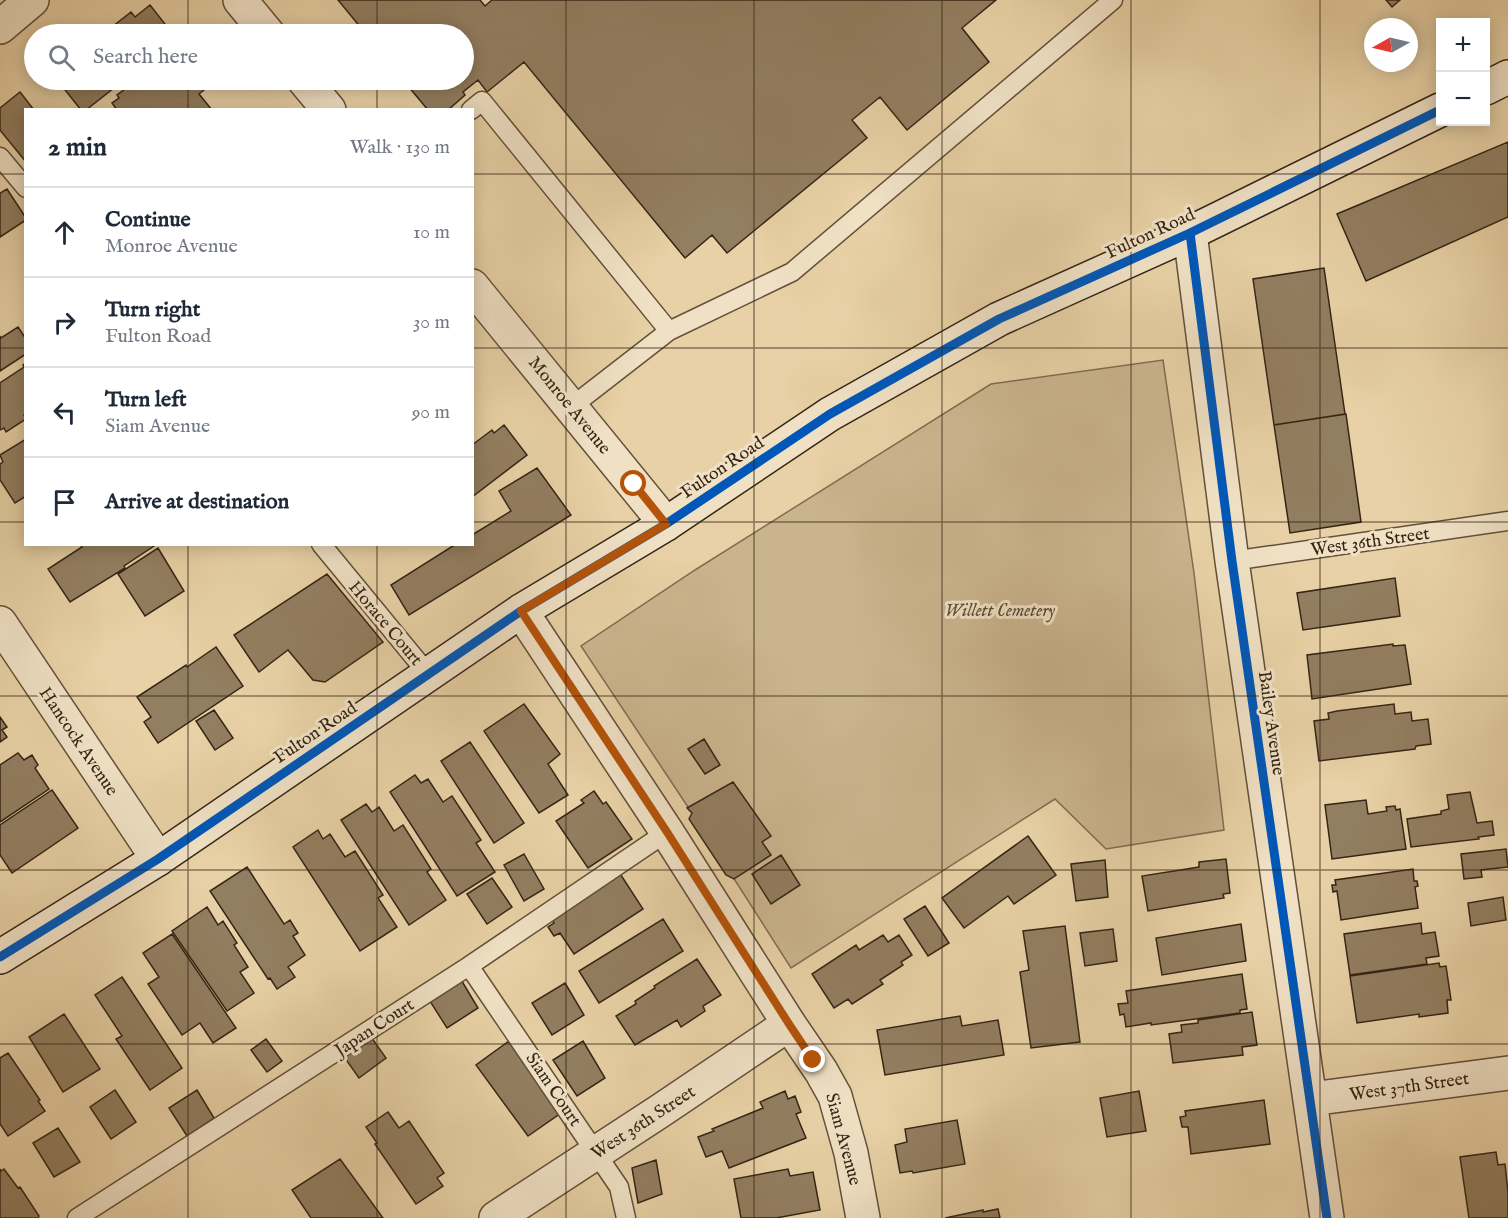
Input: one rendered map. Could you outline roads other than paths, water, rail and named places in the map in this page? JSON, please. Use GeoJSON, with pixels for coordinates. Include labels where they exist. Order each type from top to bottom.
{"type":"FeatureCollection","features":[{"type":"Feature","properties":{"kind":"street"},"geometry":{"type":"LineString","coordinates":[[0,27],[32,0]]}},
{"type":"Feature","properties":{"kind":"street"},"geometry":{"type":"LineString","coordinates":[[240,0],[260,24]]}},
{"type":"Feature","properties":{"kind":"street"},"geometry":{"type":"LineString","coordinates":[[1490,86],[1508,77]]}},
{"type":"Feature","properties":{"kind":"street"},"geometry":{"type":"LineString","coordinates":[[312,90],[327,108]]}},
{"type":"Feature","properties":{"kind":"street","name":"Fulton Road"},"geometry":{"type":"LineString","coordinates":[[0,957],[158,859],[521,611],[666,524],[830,414],[999,320],[1190,233],[1436,112]]}},
{"type":"Feature","properties":{"kind":"street","name":"Bailey Avenue"},"geometry":{"type":"LineString","coordinates":[[1190,233],[1232,561],[1327,1218]]}},
{"type":"Feature","properties":{"kind":"street","name":"Monroe Avenue"},"geometry":{"type":"LineString","coordinates":[[474,288],[666,524]]}},
{"type":"Feature","properties":{"kind":"street","name":"Siam Avenue"},"geometry":{"type":"LineString","coordinates":[[521,611],[821,1071],[835,1096],[851,1153],[863,1218]]}},
{"type":"Feature","properties":{"kind":"street","name":"Hancock Avenue"},"geometry":{"type":"LineString","coordinates":[[0,623],[158,859]]}},
{"type":"Feature","properties":{"kind":"street","name":"West 36th Street"},"geometry":{"type":"LineString","coordinates":[[496,1218],[789,1024]]}},
{"type":"Feature","properties":{"kind":"street","name":"West 37th Street"},"geometry":{"type":"LineString","coordinates":[[1311,1099],[1508,1073]]}},
{"type":"Feature","properties":{"kind":"lane"},"geometry":{"type":"LineString","coordinates":[[571,407],[669,331],[792,272],[1113,0]]}},
{"type":"Feature","properties":{"kind":"lane"},"geometry":{"type":"LineString","coordinates":[[473,108],[482,101],[669,331]]}},
{"type":"Feature","properties":{"kind":"lane"},"geometry":{"type":"LineString","coordinates":[[0,157],[24,186]]}},
{"type":"Feature","properties":{"kind":"lane","name":"West 36th Street"},"geometry":{"type":"LineString","coordinates":[[1232,561],[1508,521]]}},
{"type":"Feature","properties":{"kind":"lane","name":"Horace Court"},"geometry":{"type":"LineString","coordinates":[[323,546],[428,674]]}},
{"type":"Feature","properties":{"kind":"lane","name":"Japan Court"},"geometry":{"type":"LineString","coordinates":[[77,1218],[469,966],[667,832]]}},
{"type":"Feature","properties":{"kind":"lane","name":"Siam Court"},"geometry":{"type":"LineString","coordinates":[[469,966],[619,1187],[626,1218]]}},
{"type":"Feature","properties":{"kind":"park label","name":"Willett Cemetery"},"geometry":{"type":"Point","coordinates":[1000,610]}}]}
